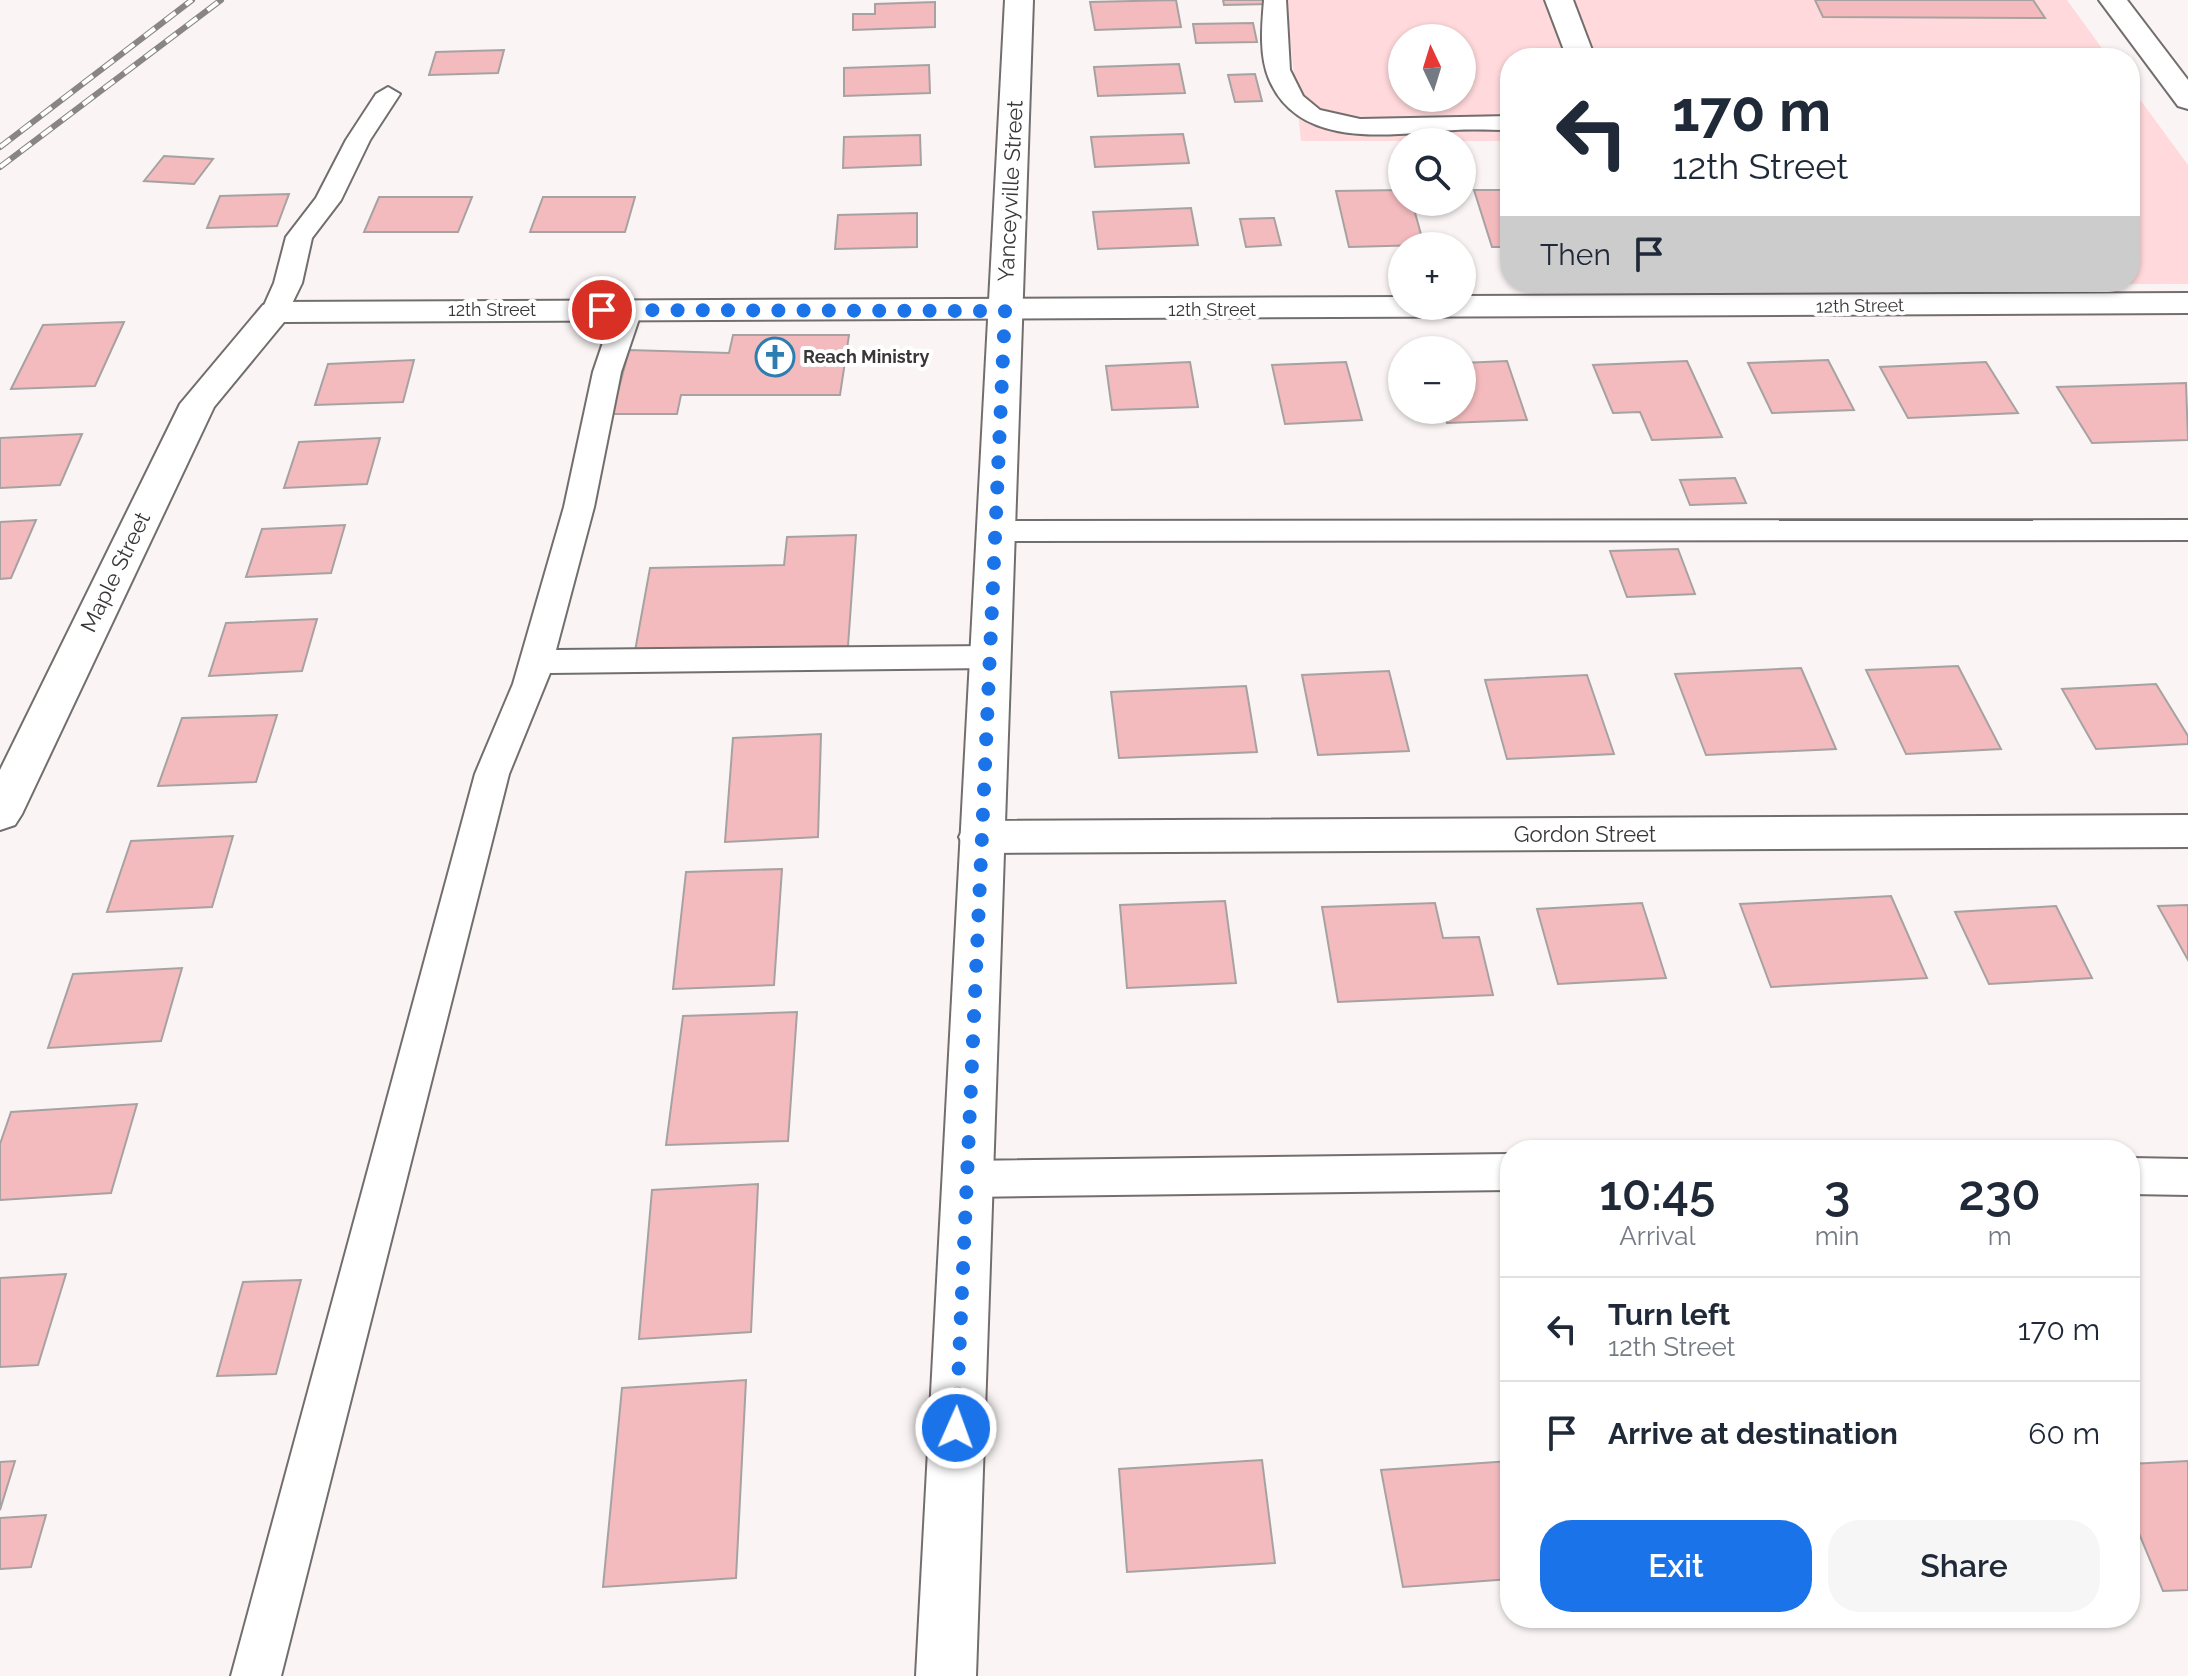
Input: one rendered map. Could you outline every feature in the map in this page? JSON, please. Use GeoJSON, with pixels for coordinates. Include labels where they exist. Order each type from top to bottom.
{"type":"FeatureCollection","features":[{"type":"Feature","properties":{"kind":"street","name":"Yanceyville Street"},"geometry":{"type":"LineString","coordinates":[[946,1676],[1019,0]]}},
{"type":"Feature","properties":{"kind":"street"},"geometry":{"type":"LineString","coordinates":[[1559,0],[1577,48]]}},
{"type":"Feature","properties":{"kind":"street"},"geometry":{"type":"LineString","coordinates":[[2113,0],[2188,100]]}},
{"type":"Feature","properties":{"kind":"street","name":"12th Street"},"geometry":{"type":"LineString","coordinates":[[275,312],[1005,311],[1670,295],[2188,303]]}},
{"type":"Feature","properties":{"kind":"street","name":"Maple Street"},"geometry":{"type":"LineString","coordinates":[[0,814],[198,404],[275,312]]}},
{"type":"Feature","properties":{"kind":"street","name":"Gordon Street"},"geometry":{"type":"LineString","coordinates":[[981,837],[2188,831]]}},
{"type":"Feature","properties":{"kind":"lane"},"geometry":{"type":"LineString","coordinates":[[1275,0],[1273,38],[1281,81],[1289,96],[1326,121],[1355,127],[1500,123]]}},
{"type":"Feature","properties":{"kind":"lane"},"geometry":{"type":"LineString","coordinates":[[275,312],[288,283],[299,237],[328,200],[358,140],[388,94]]}},
{"type":"Feature","properties":{"kind":"lane"},"geometry":{"type":"LineString","coordinates":[[256,1676],[492,774],[536,662],[579,507],[607,372],[628,310]]}},
{"type":"Feature","properties":{"kind":"lane"},"geometry":{"type":"LineString","coordinates":[[995,531],[2188,530]]}},
{"type":"Feature","properties":{"kind":"lane"},"geometry":{"type":"LineString","coordinates":[[536,662],[990,657]]}},
{"type":"Feature","properties":{"kind":"lane"},"geometry":{"type":"LineString","coordinates":[[967,1179],[1500,1172]]}},
{"type":"Feature","properties":{"kind":"lane"},"geometry":{"type":"LineString","coordinates":[[2140,1176],[2188,1177]]}},
{"type":"Feature","properties":{"kind":"shaded area"},"geometry":{"type":"Polygon","coordinates":[[[1286,0],[2067,0],[2102,48],[1500,48],[1500,141],[1476,141],[1476,128],[1388,128],[1388,141],[1301,141],[1286,0]]]}},
{"type":"Feature","properties":{"kind":"shaded area"},"geometry":{"type":"Polygon","coordinates":[[[2140,100],[2188,165],[2188,284],[2140,284],[2140,100]]]}},
{"type":"Feature","properties":{"kind":"building"},"geometry":{"type":"Polygon","coordinates":[[[1176,0],[1181,27],[1095,30],[1090,2],[1176,0]]]}},
{"type":"Feature","properties":{"kind":"building"},"geometry":{"type":"Polygon","coordinates":[[[1223,0],[1269,0],[1270,4],[1224,5],[1223,0]]]}},
{"type":"Feature","properties":{"kind":"building"},"geometry":{"type":"Polygon","coordinates":[[[1815,0],[2033,0],[2045,18],[1823,17],[1815,0]]]}},
{"type":"Feature","properties":{"kind":"building"},"geometry":{"type":"Polygon","coordinates":[[[935,2],[935,27],[853,30],[853,14],[875,14],[875,4],[935,2]]]}},
{"type":"Feature","properties":{"kind":"building"},"geometry":{"type":"Polygon","coordinates":[[[1253,23],[1257,42],[1196,43],[1193,24],[1253,23]]]}},
{"type":"Feature","properties":{"kind":"building"},"geometry":{"type":"Polygon","coordinates":[[[504,50],[498,73],[429,75],[436,52],[504,50]]]}},
{"type":"Feature","properties":{"kind":"building"},"geometry":{"type":"Polygon","coordinates":[[[1179,64],[1185,93],[1098,96],[1094,67],[1179,64]]]}},
{"type":"Feature","properties":{"kind":"building"},"geometry":{"type":"Polygon","coordinates":[[[929,65],[930,93],[844,96],[844,68],[929,65]]]}},
{"type":"Feature","properties":{"kind":"building"},"geometry":{"type":"Polygon","coordinates":[[[1255,74],[1262,101],[1235,102],[1228,75],[1255,74]]]}},
{"type":"Feature","properties":{"kind":"building"},"geometry":{"type":"Polygon","coordinates":[[[1183,134],[1189,163],[1095,167],[1091,137],[1183,134]]]}},
{"type":"Feature","properties":{"kind":"building"},"geometry":{"type":"Polygon","coordinates":[[[920,135],[921,165],[843,168],[844,137],[920,135]]]}},
{"type":"Feature","properties":{"kind":"building"},"geometry":{"type":"Polygon","coordinates":[[[164,156],[213,159],[194,184],[144,181],[164,156]]]}},
{"type":"Feature","properties":{"kind":"building"},"geometry":{"type":"Polygon","coordinates":[[[1388,190],[1388,216],[1416,216],[1420,232],[1388,232],[1388,246],[1349,247],[1336,191],[1388,190]]]}},
{"type":"Feature","properties":{"kind":"building"},"geometry":{"type":"Polygon","coordinates":[[[1476,190],[1500,190],[1500,247],[1492,247],[1476,190]]]}},
{"type":"Feature","properties":{"kind":"building"},"geometry":{"type":"Polygon","coordinates":[[[289,194],[277,226],[207,228],[220,196],[289,194]]]}},
{"type":"Feature","properties":{"kind":"building"},"geometry":{"type":"Polygon","coordinates":[[[379,197],[472,197],[458,232],[364,232],[379,197]]]}},
{"type":"Feature","properties":{"kind":"building"},"geometry":{"type":"Polygon","coordinates":[[[543,197],[635,197],[625,232],[530,232],[543,197]]]}},
{"type":"Feature","properties":{"kind":"building"},"geometry":{"type":"Polygon","coordinates":[[[1191,208],[1198,245],[1098,249],[1093,212],[1191,208]]]}},
{"type":"Feature","properties":{"kind":"building"},"geometry":{"type":"Polygon","coordinates":[[[917,213],[917,247],[835,249],[838,215],[917,213]]]}},
{"type":"Feature","properties":{"kind":"building"},"geometry":{"type":"Polygon","coordinates":[[[1274,218],[1281,245],[1246,247],[1240,219],[1274,218]]]}},
{"type":"Feature","properties":{"kind":"building"},"geometry":{"type":"Polygon","coordinates":[[[124,322],[95,386],[11,389],[43,325],[124,322]]]}},
{"type":"Feature","properties":{"kind":"building"},"geometry":{"type":"Polygon","coordinates":[[[733,335],[849,335],[840,395],[681,395],[677,414],[612,414],[629,350],[729,353],[733,335]]]}},
{"type":"Feature","properties":{"kind":"building"},"geometry":{"type":"Polygon","coordinates":[[[414,360],[403,402],[315,405],[328,364],[414,360]]]}},
{"type":"Feature","properties":{"kind":"building"},"geometry":{"type":"Polygon","coordinates":[[[1828,360],[1854,410],[1772,413],[1748,363],[1828,360]]]}},
{"type":"Feature","properties":{"kind":"building"},"geometry":{"type":"Polygon","coordinates":[[[1507,361],[1527,420],[1476,422],[1476,362],[1507,361]]]}},
{"type":"Feature","properties":{"kind":"building"},"geometry":{"type":"Polygon","coordinates":[[[1687,361],[1722,437],[1652,440],[1640,412],[1613,413],[1593,365],[1687,361]]]}},
{"type":"Feature","properties":{"kind":"building"},"geometry":{"type":"Polygon","coordinates":[[[1190,362],[1198,407],[1112,410],[1106,366],[1190,362]]]}},
{"type":"Feature","properties":{"kind":"building"},"geometry":{"type":"Polygon","coordinates":[[[1346,362],[1362,420],[1285,424],[1272,365],[1346,362]]]}},
{"type":"Feature","properties":{"kind":"building"},"geometry":{"type":"Polygon","coordinates":[[[1986,362],[2018,413],[1908,418],[1880,367],[1986,362]]]}},
{"type":"Feature","properties":{"kind":"building"},"geometry":{"type":"Polygon","coordinates":[[[2186,383],[2188,440],[2092,443],[2057,387],[2186,383]]]}},
{"type":"Feature","properties":{"kind":"building"},"geometry":{"type":"Polygon","coordinates":[[[82,434],[60,485],[0,488],[0,438],[82,434]]]}},
{"type":"Feature","properties":{"kind":"building"},"geometry":{"type":"Polygon","coordinates":[[[380,438],[367,484],[284,488],[299,442],[380,438]]]}},
{"type":"Feature","properties":{"kind":"building"},"geometry":{"type":"Polygon","coordinates":[[[1735,478],[1746,503],[1690,505],[1680,480],[1735,478]]]}},
{"type":"Feature","properties":{"kind":"building"},"geometry":{"type":"Polygon","coordinates":[[[36,520],[11,578],[0,579],[0,522],[36,520]]]}},
{"type":"Feature","properties":{"kind":"building"},"geometry":{"type":"Polygon","coordinates":[[[345,525],[331,573],[246,577],[262,529],[345,525]]]}},
{"type":"Feature","properties":{"kind":"building"},"geometry":{"type":"Polygon","coordinates":[[[856,535],[848,646],[635,651],[650,568],[784,565],[787,537],[856,535]]]}},
{"type":"Feature","properties":{"kind":"building"},"geometry":{"type":"Polygon","coordinates":[[[1678,549],[1695,594],[1627,597],[1610,551],[1678,549]]]}},
{"type":"Feature","properties":{"kind":"building"},"geometry":{"type":"Polygon","coordinates":[[[317,619],[302,671],[209,676],[226,623],[317,619]]]}},
{"type":"Feature","properties":{"kind":"building"},"geometry":{"type":"Polygon","coordinates":[[[1958,666],[2001,749],[1906,754],[1866,670],[1958,666]]]}},
{"type":"Feature","properties":{"kind":"building"},"geometry":{"type":"Polygon","coordinates":[[[1801,668],[1836,749],[1706,755],[1675,674],[1801,668]]]}},
{"type":"Feature","properties":{"kind":"building"},"geometry":{"type":"Polygon","coordinates":[[[1389,671],[1409,751],[1318,755],[1302,675],[1389,671]]]}},
{"type":"Feature","properties":{"kind":"building"},"geometry":{"type":"Polygon","coordinates":[[[1587,675],[1614,754],[1507,759],[1485,680],[1587,675]]]}},
{"type":"Feature","properties":{"kind":"building"},"geometry":{"type":"Polygon","coordinates":[[[2156,684],[2188,736],[2188,744],[2096,749],[2062,689],[2156,684]]]}},
{"type":"Feature","properties":{"kind":"building"},"geometry":{"type":"Polygon","coordinates":[[[1246,686],[1257,752],[1119,758],[1111,692],[1246,686]]]}},
{"type":"Feature","properties":{"kind":"building"},"geometry":{"type":"Polygon","coordinates":[[[277,715],[256,782],[158,786],[182,718],[277,715]]]}},
{"type":"Feature","properties":{"kind":"building"},"geometry":{"type":"Polygon","coordinates":[[[821,734],[818,837],[725,842],[733,738],[821,734]]]}},
{"type":"Feature","properties":{"kind":"building"},"geometry":{"type":"Polygon","coordinates":[[[233,836],[212,907],[107,912],[131,841],[233,836]]]}},
{"type":"Feature","properties":{"kind":"building"},"geometry":{"type":"Polygon","coordinates":[[[782,869],[774,985],[673,989],[686,872],[782,869]]]}},
{"type":"Feature","properties":{"kind":"building"},"geometry":{"type":"Polygon","coordinates":[[[1891,896],[1927,978],[1771,987],[1740,904],[1891,896]]]}},
{"type":"Feature","properties":{"kind":"building"},"geometry":{"type":"Polygon","coordinates":[[[1225,901],[1236,983],[1127,988],[1120,905],[1225,901]]]}},
{"type":"Feature","properties":{"kind":"building"},"geometry":{"type":"Polygon","coordinates":[[[1435,903],[1443,938],[1479,937],[1493,995],[1338,1002],[1322,907],[1435,903]]]}},
{"type":"Feature","properties":{"kind":"building"},"geometry":{"type":"Polygon","coordinates":[[[1642,903],[1666,978],[1558,984],[1537,909],[1642,903]]]}},
{"type":"Feature","properties":{"kind":"building"},"geometry":{"type":"Polygon","coordinates":[[[2188,905],[2188,960],[2158,906],[2188,905]]]}},
{"type":"Feature","properties":{"kind":"building"},"geometry":{"type":"Polygon","coordinates":[[[2056,906],[2092,978],[1989,984],[1955,912],[2056,906]]]}},
{"type":"Feature","properties":{"kind":"building"},"geometry":{"type":"Polygon","coordinates":[[[182,968],[161,1041],[48,1048],[73,974],[182,968]]]}},
{"type":"Feature","properties":{"kind":"building"},"geometry":{"type":"Polygon","coordinates":[[[797,1012],[788,1141],[666,1145],[683,1016],[797,1012]]]}},
{"type":"Feature","properties":{"kind":"building"},"geometry":{"type":"Polygon","coordinates":[[[137,1104],[111,1193],[0,1200],[0,1144],[11,1112],[137,1104]]]}},
{"type":"Feature","properties":{"kind":"building"},"geometry":{"type":"Polygon","coordinates":[[[758,1184],[751,1332],[639,1339],[652,1190],[758,1184]]]}},
{"type":"Feature","properties":{"kind":"building"},"geometry":{"type":"Polygon","coordinates":[[[66,1274],[38,1365],[0,1367],[0,1278],[66,1274]]]}},
{"type":"Feature","properties":{"kind":"building"},"geometry":{"type":"Polygon","coordinates":[[[301,1280],[276,1374],[217,1376],[243,1282],[301,1280]]]}},
{"type":"Feature","properties":{"kind":"building"},"geometry":{"type":"Polygon","coordinates":[[[746,1380],[736,1578],[603,1587],[622,1388],[746,1380]]]}},
{"type":"Feature","properties":{"kind":"building"},"geometry":{"type":"Polygon","coordinates":[[[1262,1460],[1275,1563],[1127,1572],[1119,1469],[1262,1460]]]}},
{"type":"Feature","properties":{"kind":"building"},"geometry":{"type":"Polygon","coordinates":[[[15,1461],[0,1510],[0,1462],[15,1461]]]}},
{"type":"Feature","properties":{"kind":"building"},"geometry":{"type":"Polygon","coordinates":[[[2188,1461],[2188,1590],[2163,1591],[2140,1536],[2140,1463],[2188,1461]]]}},
{"type":"Feature","properties":{"kind":"building"},"geometry":{"type":"Polygon","coordinates":[[[1500,1462],[1500,1580],[1403,1587],[1381,1470],[1500,1462]]]}},
{"type":"Feature","properties":{"kind":"building"},"geometry":{"type":"Polygon","coordinates":[[[46,1515],[31,1567],[0,1569],[0,1518],[46,1515]]]}},
{"type":"Feature","properties":{"kind":"railway"},"geometry":{"type":"LineString","coordinates":[[0,147],[192,0]]}},
{"type":"Feature","properties":{"kind":"railway"},"geometry":{"type":"LineString","coordinates":[[0,167],[221,0]]}},
{"type":"Feature","properties":{"kind":"place","name":"Reach Ministry"},"geometry":{"type":"Point","coordinates":[775,357]}},
{"type":"Feature","properties":{"kind":"route"},"geometry":{"type":"LineString","coordinates":[[602,310],[1005,311],[956,1428]]}}]}
